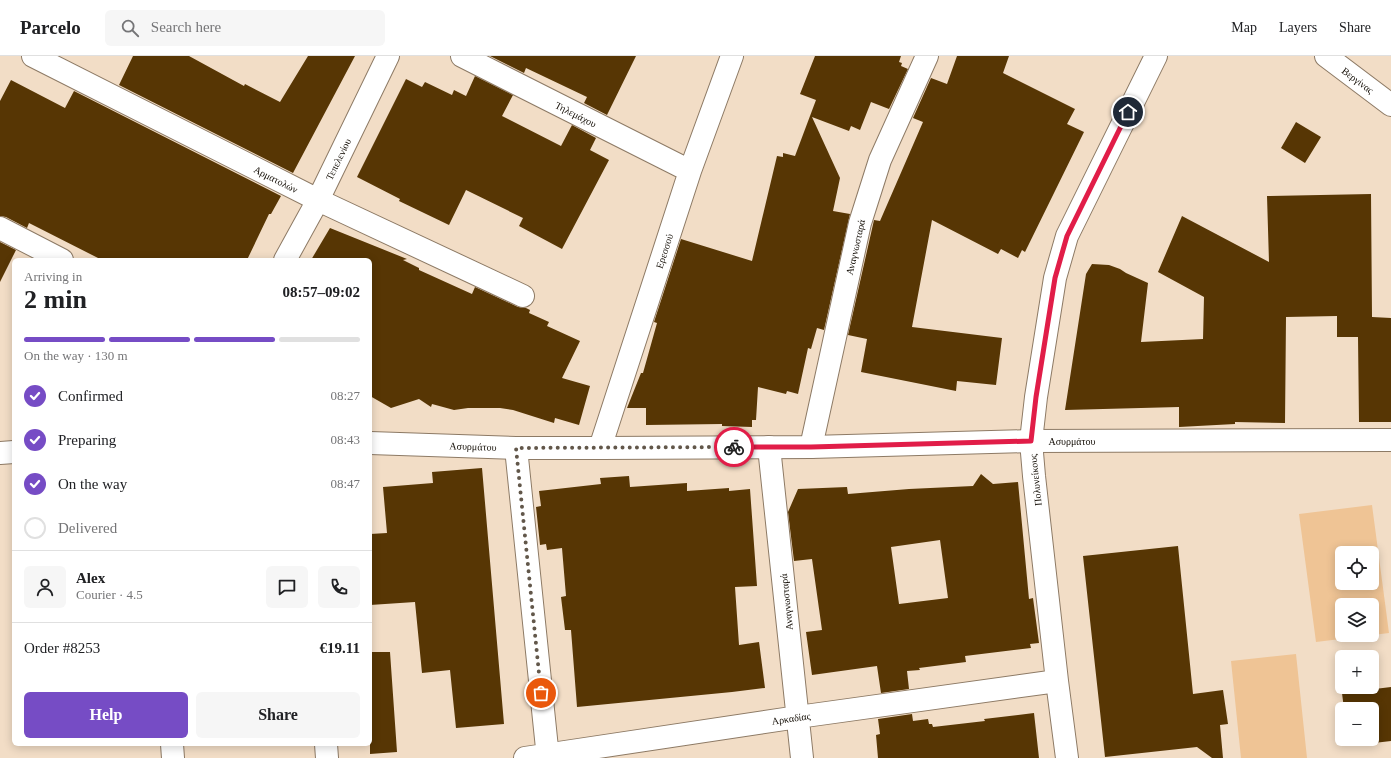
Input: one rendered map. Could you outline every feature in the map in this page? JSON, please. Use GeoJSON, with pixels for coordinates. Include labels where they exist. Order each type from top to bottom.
{"type":"FeatureCollection","features":[{"type":"Feature","properties":{"kind":"street","name":"Αρματολών"},"geometry":{"type":"LineString","coordinates":[[33,56],[318,200],[523,296]]}},
{"type":"Feature","properties":{"kind":"street","name":"Τεπελενίου"},"geometry":{"type":"LineString","coordinates":[[286,258],[318,200],[388,56]]}},
{"type":"Feature","properties":{"kind":"street","name":"Τηλεμάχου"},"geometry":{"type":"LineString","coordinates":[[462,56],[690,171]]}},
{"type":"Feature","properties":{"kind":"street","name":"Ερεσσού"},"geometry":{"type":"LineString","coordinates":[[600,448],[690,171],[732,56]]}},
{"type":"Feature","properties":{"kind":"street","name":"Αναγνωσταρά"},"geometry":{"type":"LineString","coordinates":[[811,447],[860,223],[880,160],[927,56]]}},
{"type":"Feature","properties":{"kind":"street","name":"Πολυνείκους"},"geometry":{"type":"LineString","coordinates":[[1067,758],[1034,476],[1031,441],[1036,397],[1055,278],[1067,236],[1156,56]]}},
{"type":"Feature","properties":{"kind":"street","name":"Βεργίνας"},"geometry":{"type":"LineString","coordinates":[[1326,56],[1391,105]]}},
{"type":"Feature","properties":{"kind":"street"},"geometry":{"type":"LineString","coordinates":[[0,228],[58,258]]}},
{"type":"Feature","properties":{"kind":"street","name":"Ασυρμάτου"},"geometry":{"type":"LineString","coordinates":[[372,443],[516,448],[600,448],[811,447],[1031,441],[1391,440]]}},
{"type":"Feature","properties":{"kind":"street","name":"Αναγνωσταρά"},"geometry":{"type":"LineString","coordinates":[[769,446],[802,758]]}},
{"type":"Feature","properties":{"kind":"street"},"geometry":{"type":"LineString","coordinates":[[516,448],[548,756]]}},
{"type":"Feature","properties":{"kind":"street"},"geometry":{"type":"LineString","coordinates":[[0,453],[12,452]]}},
{"type":"Feature","properties":{"kind":"street","name":"Αρκαδίας"},"geometry":{"type":"LineString","coordinates":[[525,758],[548,756],[798,717],[1057,682]]}},
{"type":"Feature","properties":{"kind":"street"},"geometry":{"type":"LineString","coordinates":[[172,746],[173,758]]}},
{"type":"Feature","properties":{"kind":"street"},"geometry":{"type":"LineString","coordinates":[[326,746],[327,758]]}},
{"type":"Feature","properties":{"kind":"shaded area"},"geometry":{"type":"Polygon","coordinates":[[[1372,505],[1377,546],[1335,546],[1335,590],[1379,590],[1379,558],[1389,633],[1379,634],[1379,598],[1335,598],[1335,640],[1316,642],[1299,514],[1372,505]]]}},
{"type":"Feature","properties":{"kind":"shaded area"},"geometry":{"type":"Polygon","coordinates":[[[1296,654],[1307,758],[1241,758],[1231,661],[1296,654]]]}},
{"type":"Feature","properties":{"kind":"building"},"geometry":{"type":"Polygon","coordinates":[[[133,56],[189,56],[244,86],[245,84],[280,102],[308,56],[355,56],[293,173],[119,85],[133,56]]]}},
{"type":"Feature","properties":{"kind":"building"},"geometry":{"type":"Polygon","coordinates":[[[490,56],[636,56],[607,115],[584,103],[587,97],[526,68],[524,73],[490,56]]]}},
{"type":"Feature","properties":{"kind":"building"},"geometry":{"type":"Polygon","coordinates":[[[815,56],[901,56],[899,62],[902,63],[901,66],[908,69],[889,109],[871,102],[860,130],[851,126],[849,131],[812,117],[840,178],[833,211],[850,214],[824,330],[817,328],[811,349],[808,348],[798,394],[787,391],[786,394],[758,387],[756,420],[752,420],[752,427],[722,426],[722,424],[646,425],[646,408],[627,408],[641,373],[643,373],[657,323],[654,322],[681,239],[752,261],[777,156],[783,157],[783,153],[795,156],[816,100],[800,94],[815,56]]]}},
{"type":"Feature","properties":{"kind":"building"},"geometry":{"type":"Polygon","coordinates":[[[957,56],[1009,56],[1003,73],[1075,109],[1067,124],[1084,132],[1025,252],[1022,250],[1018,258],[1001,249],[998,254],[932,220],[912,327],[1002,338],[996,385],[957,381],[956,391],[861,372],[867,339],[848,335],[874,220],[880,221],[923,122],[913,118],[931,78],[947,84],[957,56]]]}},
{"type":"Feature","properties":{"kind":"building"},"geometry":{"type":"Polygon","coordinates":[[[475,76],[513,95],[502,116],[561,146],[572,125],[596,138],[590,150],[609,160],[562,249],[519,226],[523,218],[466,190],[449,225],[399,201],[400,199],[357,177],[406,79],[422,87],[425,82],[452,95],[454,90],[466,96],[475,76]]]}},
{"type":"Feature","properties":{"kind":"building"},"geometry":{"type":"Polygon","coordinates":[[[11,80],[65,108],[74,91],[281,196],[271,214],[269,214],[248,258],[98,258],[29,223],[27,228],[6,217],[0,216],[0,101],[11,80]]]}},
{"type":"Feature","properties":{"kind":"building"},"geometry":{"type":"Polygon","coordinates":[[[1296,122],[1321,137],[1305,163],[1281,148],[1296,122]]]}},
{"type":"Feature","properties":{"kind":"building"},"geometry":{"type":"Polygon","coordinates":[[[1371,194],[1372,317],[1391,318],[1391,422],[1359,422],[1358,337],[1337,337],[1337,316],[1286,317],[1285,423],[1235,422],[1235,424],[1179,427],[1179,407],[1065,410],[1086,274],[1092,264],[1109,265],[1148,283],[1141,342],[1203,339],[1204,297],[1158,272],[1182,216],[1269,262],[1267,196],[1371,194]]]}},
{"type":"Feature","properties":{"kind":"building"},"geometry":{"type":"Polygon","coordinates":[[[330,228],[407,259],[403,260],[419,268],[419,270],[472,294],[475,287],[518,307],[526,308],[530,310],[529,313],[549,322],[547,326],[580,341],[562,378],[590,386],[579,425],[555,418],[554,423],[513,410],[500,408],[468,408],[454,410],[432,404],[431,407],[419,399],[391,408],[372,397],[372,258],[312,258],[330,228]]]}},
{"type":"Feature","properties":{"kind":"building"},"geometry":{"type":"Polygon","coordinates":[[[0,242],[16,250],[0,282],[0,242]]]}},
{"type":"Feature","properties":{"kind":"building"},"geometry":{"type":"Polygon","coordinates":[[[482,468],[504,724],[456,728],[450,670],[422,673],[415,602],[372,605],[372,534],[387,533],[383,487],[433,483],[432,472],[482,468]]]}},
{"type":"Feature","properties":{"kind":"building"},"geometry":{"type":"Polygon","coordinates":[[[981,474],[993,484],[1018,482],[1029,599],[1033,598],[1039,643],[1030,644],[1031,648],[965,656],[966,662],[907,671],[909,689],[881,693],[877,666],[812,675],[806,632],[822,630],[812,559],[794,561],[788,512],[798,489],[847,487],[848,494],[973,486],[981,474]],[[940,540],[891,547],[899,604],[948,598],[940,540]]]}},
{"type":"Feature","properties":{"kind":"building"},"geometry":{"type":"Polygon","coordinates":[[[629,476],[630,487],[687,483],[687,491],[729,488],[729,491],[750,489],[757,586],[735,587],[739,645],[759,642],[765,688],[577,707],[571,630],[565,630],[561,597],[566,596],[562,548],[547,550],[546,544],[540,545],[536,507],[541,506],[539,491],[601,484],[600,478],[629,476]]]}},
{"type":"Feature","properties":{"kind":"building"},"geometry":{"type":"Polygon","coordinates":[[[1178,546],[1193,694],[1223,690],[1228,724],[1220,725],[1223,758],[1212,758],[1197,747],[1105,757],[1083,556],[1178,546]]]}},
{"type":"Feature","properties":{"kind":"building"},"geometry":{"type":"Polygon","coordinates":[[[372,652],[390,652],[397,752],[370,754],[370,746],[372,746],[372,652]]]}},
{"type":"Feature","properties":{"kind":"building"},"geometry":{"type":"Polygon","coordinates":[[[1391,687],[1391,741],[1379,742],[1379,702],[1343,702],[1342,694],[1379,694],[1379,688],[1391,687]]]}},
{"type":"Feature","properties":{"kind":"building"},"geometry":{"type":"Polygon","coordinates":[[[1034,713],[1039,758],[878,758],[876,735],[880,734],[878,719],[912,714],[913,721],[928,719],[929,724],[932,724],[933,727],[1034,713]]]}},
{"type":"Feature","properties":{"kind":"way so far"},"geometry":{"type":"LineString","coordinates":[[541,693],[516,448],[734,447]]}},
{"type":"Feature","properties":{"kind":"route"},"geometry":{"type":"LineString","coordinates":[[734,447],[811,447],[1031,441],[1036,397],[1055,278],[1067,236],[1128,112]]}}]}
